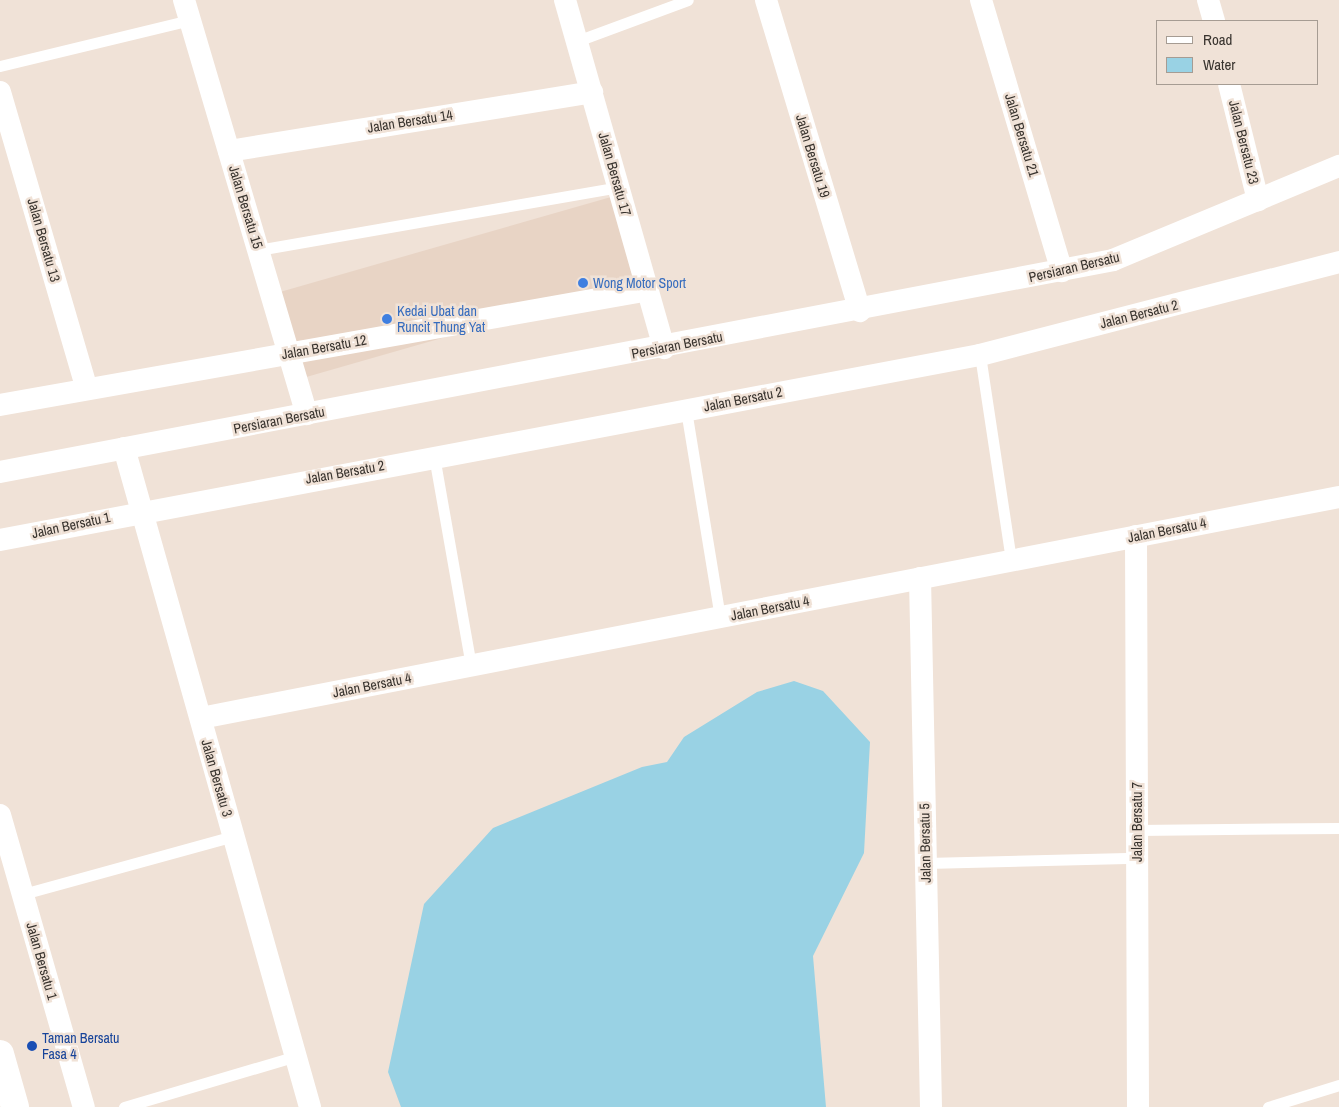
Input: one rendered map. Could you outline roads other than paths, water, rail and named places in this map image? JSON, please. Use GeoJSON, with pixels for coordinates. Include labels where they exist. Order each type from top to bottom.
{"type":"FeatureCollection","features":[{"type":"Feature","properties":{"kind":"street","name":"Jalan Bersatu 17"},"geometry":{"type":"LineString","coordinates":[[565,0],[664,348]]}},
{"type":"Feature","properties":{"kind":"street","name":"Jalan Bersatu 19"},"geometry":{"type":"LineString","coordinates":[[766,0],[860,311]]}},
{"type":"Feature","properties":{"kind":"street","name":"Jalan Bersatu 21"},"geometry":{"type":"LineString","coordinates":[[982,0],[1062,271]]}},
{"type":"Feature","properties":{"kind":"street"},"geometry":{"type":"LineString","coordinates":[[1208,0],[1214,20]]}},
{"type":"Feature","properties":{"kind":"street","name":"Jalan Bersatu 15"},"geometry":{"type":"LineString","coordinates":[[187,10],[307,414]]}},
{"type":"Feature","properties":{"kind":"street","name":"Jalan Bersatu 23"},"geometry":{"type":"LineString","coordinates":[[1229,85],[1258,200]]}},
{"type":"Feature","properties":{"kind":"street","name":"Jalan Bersatu 13"},"geometry":{"type":"LineString","coordinates":[[0,92],[87,389]]}},
{"type":"Feature","properties":{"kind":"street","name":"Jalan Bersatu 14"},"geometry":{"type":"LineString","coordinates":[[229,151],[592,92]]}},
{"type":"Feature","properties":{"kind":"street","name":"Persiaran Bersatu"},"geometry":{"type":"LineString","coordinates":[[0,472],[860,311],[1062,271],[1161,243],[1339,166]]}},
{"type":"Feature","properties":{"kind":"street","name":"Jalan Bersatu 2"},"geometry":{"type":"LineString","coordinates":[[142,510],[980,355],[1339,262]]}},
{"type":"Feature","properties":{"kind":"street","name":"Jalan Bersatu 12"},"geometry":{"type":"LineString","coordinates":[[0,405],[648,290]]}},
{"type":"Feature","properties":{"kind":"street","name":"Jalan Bersatu 3"},"geometry":{"type":"LineString","coordinates":[[124,448],[310,1107]]}},
{"type":"Feature","properties":{"kind":"street","name":"Jalan Bersatu 4"},"geometry":{"type":"LineString","coordinates":[[201,718],[1339,497]]}},
{"type":"Feature","properties":{"kind":"street","name":"Jalan Bersatu 1"},"geometry":{"type":"LineString","coordinates":[[0,540],[142,510]]}},
{"type":"Feature","properties":{"kind":"street","name":"Jalan Bersatu 7"},"geometry":{"type":"LineString","coordinates":[[1136,536],[1138,1107]]}},
{"type":"Feature","properties":{"kind":"street","name":"Jalan Bersatu 5"},"geometry":{"type":"LineString","coordinates":[[920,578],[931,1107]]}},
{"type":"Feature","properties":{"kind":"street","name":"Jalan Bersatu 1"},"geometry":{"type":"LineString","coordinates":[[0,815],[84,1107]]}},
{"type":"Feature","properties":{"kind":"street"},"geometry":{"type":"LineString","coordinates":[[0,1054],[16,1107]]}},
{"type":"Feature","properties":{"kind":"lane"},"geometry":{"type":"LineString","coordinates":[[577,41],[688,0]]}},
{"type":"Feature","properties":{"kind":"lane"},"geometry":{"type":"LineString","coordinates":[[0,66],[187,10]]}},
{"type":"Feature","properties":{"kind":"lane"},"geometry":{"type":"LineString","coordinates":[[258,250],[619,187]]}},
{"type":"Feature","properties":{"kind":"lane"},"geometry":{"type":"LineString","coordinates":[[980,355],[1011,561]]}},
{"type":"Feature","properties":{"kind":"lane"},"geometry":{"type":"LineString","coordinates":[[686,410],[720,618]]}},
{"type":"Feature","properties":{"kind":"lane"},"geometry":{"type":"LineString","coordinates":[[434,456],[471,666]]}},
{"type":"Feature","properties":{"kind":"lane"},"geometry":{"type":"LineString","coordinates":[[1137,830],[1339,828]]}},
{"type":"Feature","properties":{"kind":"lane"},"geometry":{"type":"LineString","coordinates":[[23,894],[234,836]]}},
{"type":"Feature","properties":{"kind":"lane"},"geometry":{"type":"LineString","coordinates":[[926,863],[1137,858]]}},
{"type":"Feature","properties":{"kind":"lane"},"geometry":{"type":"LineString","coordinates":[[124,1107],[296,1056]]}},
{"type":"Feature","properties":{"kind":"lane"},"geometry":{"type":"LineString","coordinates":[[1268,1107],[1339,1085]]}},
{"type":"Feature","properties":{"kind":"water"},"geometry":{"type":"Polygon","coordinates":[[[794,681],[823,691],[870,742],[864,853],[813,956],[826,1107],[401,1107],[388,1072],[424,904],[493,828],[642,767],[667,762],[684,737],[757,692],[794,681]]]}},
{"type":"Feature","properties":{"kind":"place","name":"Wong Motor Sport"},"geometry":{"type":"Point","coordinates":[583,283]}},
{"type":"Feature","properties":{"kind":"place","name":"Kedai Ubat dan Runcit Thung Yat"},"geometry":{"type":"Point","coordinates":[387,319]}},
{"type":"Feature","properties":{"kind":"place","name":"Taman Bersatu Fasa 4"},"geometry":{"type":"Point","coordinates":[32,1046]}}]}
